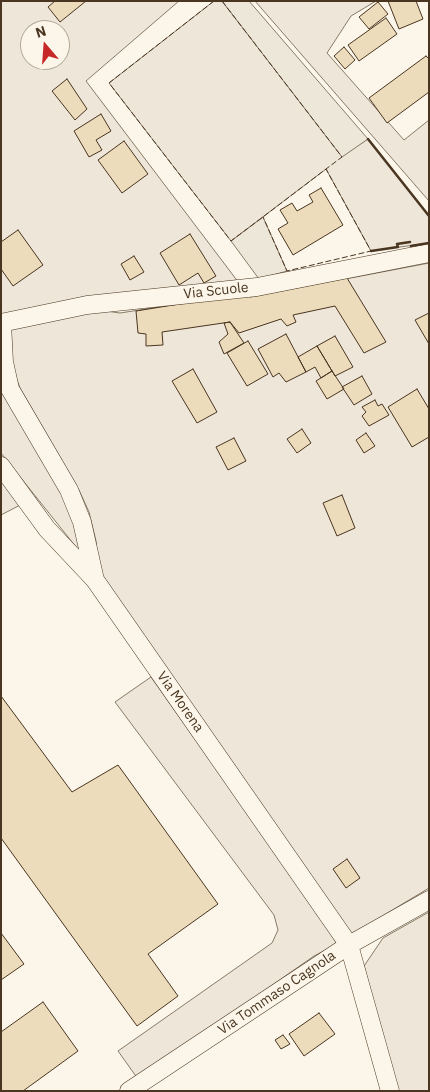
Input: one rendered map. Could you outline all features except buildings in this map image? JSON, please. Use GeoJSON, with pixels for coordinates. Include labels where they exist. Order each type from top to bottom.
{"type":"FeatureCollection","features":[{"type":"Feature","properties":{"kind":"street","name":"Via Scuole"},"geometry":{"type":"LineString","coordinates":[[95,580],[82,522],[68,490],[10,389],[4,362],[2,323],[87,305],[257,287],[429,253]]}},
{"type":"Feature","properties":{"kind":"street","name":"Via Morena"},"geometry":{"type":"LineString","coordinates":[[1,466],[47,530],[95,580],[349,945],[390,1091]]}},
{"type":"Feature","properties":{"kind":"street","name":"Via Tommaso Cagnola"},"geometry":{"type":"LineString","coordinates":[[129,1091],[349,945],[429,900]]}},
{"type":"Feature","properties":{"kind":"shaded area"},"geometry":{"type":"Polygon","coordinates":[[[1,1],[179,1],[86,81],[239,283],[1,318],[1,1]]]}},
{"type":"Feature","properties":{"kind":"shaded area"},"geometry":{"type":"Polygon","coordinates":[[[214,1],[222,1],[342,156],[368,139],[429,216],[429,243],[371,251],[326,169],[231,241],[109,83],[214,1]]]}},
{"type":"Feature","properties":{"kind":"shaded area"},"geometry":{"type":"Polygon","coordinates":[[[222,1],[249,1],[368,139],[342,157],[222,1]]]}},
{"type":"Feature","properties":{"kind":"shaded area"},"geometry":{"type":"Polygon","coordinates":[[[255,1],[376,1],[351,16],[327,53],[404,140],[429,120],[429,201],[255,1]]]}},
{"type":"Feature","properties":{"kind":"shaded area"},"geometry":{"type":"Polygon","coordinates":[[[263,217],[287,271],[259,279],[231,241],[263,217]]]}},
{"type":"Feature","properties":{"kind":"shaded area"},"geometry":{"type":"Polygon","coordinates":[[[429,263],[429,888],[351,935],[99,574],[96,541],[89,512],[79,490],[20,388],[10,361],[11,329],[99,310],[120,313],[248,293],[251,297],[429,263]]]}},
{"type":"Feature","properties":{"kind":"shaded area"},"geometry":{"type":"Polygon","coordinates":[[[1,374],[67,497],[88,562],[1,453],[1,374]]]}},
{"type":"Feature","properties":{"kind":"shaded area"},"geometry":{"type":"Polygon","coordinates":[[[1,470],[26,502],[1,515],[1,470]]]}},
{"type":"Feature","properties":{"kind":"shaded area"},"geometry":{"type":"Polygon","coordinates":[[[151,677],[318,913],[337,944],[314,956],[138,1079],[118,1051],[272,943],[278,930],[274,915],[115,702],[151,677]]]}},
{"type":"Feature","properties":{"kind":"shaded area"},"geometry":{"type":"Polygon","coordinates":[[[429,912],[429,1091],[396,1091],[364,966],[383,938],[429,912]]]}},
{"type":"Feature","properties":{"kind":"fence"},"geometry":{"type":"LineString","coordinates":[[214,1],[109,83],[231,241],[326,169],[371,251],[287,271],[263,217]]}},
{"type":"Feature","properties":{"kind":"fence"},"geometry":{"type":"LineString","coordinates":[[222,1],[342,157],[326,169]]}},
{"type":"Feature","properties":{"kind":"wall"},"geometry":{"type":"LineString","coordinates":[[368,139],[429,216]]}},
{"type":"Feature","properties":{"kind":"wall"},"geometry":{"type":"LineString","coordinates":[[371,251],[398,247],[397,244],[410,242]]}},
{"type":"Feature","properties":{"kind":"wall"},"geometry":{"type":"LineString","coordinates":[[411,246],[429,243]]}}]}
